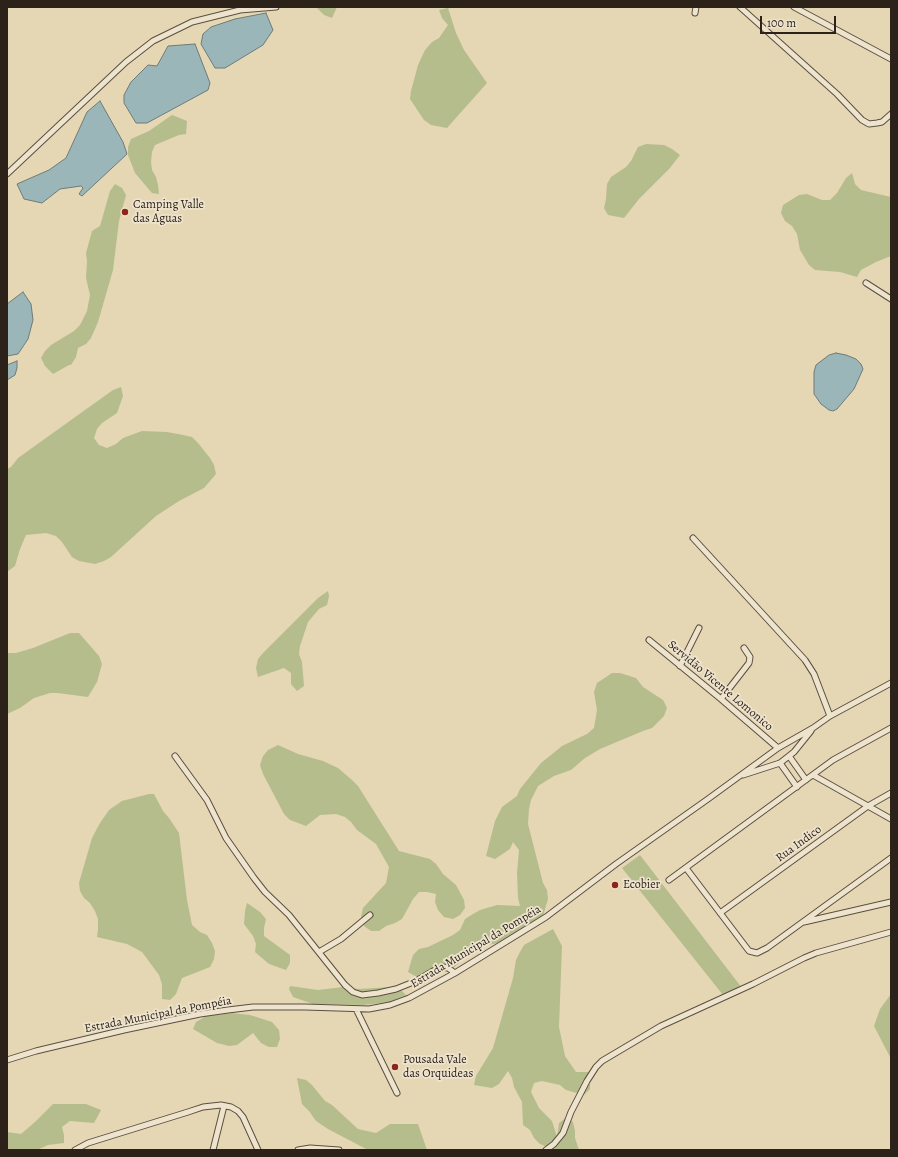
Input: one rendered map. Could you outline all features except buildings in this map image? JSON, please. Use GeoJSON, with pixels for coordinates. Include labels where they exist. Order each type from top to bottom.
{"type":"FeatureCollection","features":[{"type":"Feature","properties":{"kind":"street"},"geometry":{"type":"LineString","coordinates":[[7,174],[126,62],[153,41],[192,22],[240,10],[276,7]]}},
{"type":"Feature","properties":{"kind":"street"},"geometry":{"type":"LineString","coordinates":[[740,7],[837,94],[862,120],[869,124],[882,122],[891,114]]}},
{"type":"Feature","properties":{"kind":"street"},"geometry":{"type":"LineString","coordinates":[[794,7],[891,59]]}},
{"type":"Feature","properties":{"kind":"street"},"geometry":{"type":"LineString","coordinates":[[866,283],[891,299]]}},
{"type":"Feature","properties":{"kind":"street"},"geometry":{"type":"LineString","coordinates":[[693,538],[805,660],[814,674],[830,716]]}},
{"type":"Feature","properties":{"kind":"street"},"geometry":{"type":"LineString","coordinates":[[680,666],[699,628]]}},
{"type":"Feature","properties":{"kind":"street","name":"Servidão Vicente Lomonico"},"geometry":{"type":"LineString","coordinates":[[649,640],[721,698],[778,748]]}},
{"type":"Feature","properties":{"kind":"street"},"geometry":{"type":"LineString","coordinates":[[721,698],[749,664],[750,657],[744,648]]}},
{"type":"Feature","properties":{"kind":"street","name":"Estrada Municipal da Pompéia"},"geometry":{"type":"LineString","coordinates":[[7,1060],[36,1051],[124,1030],[200,1014],[253,1007],[376,1008],[403,1000],[454,973],[546,917],[616,864],[778,748],[813,728],[830,716],[891,683]]}},
{"type":"Feature","properties":{"kind":"street"},"geometry":{"type":"LineString","coordinates":[[738,777],[780,763],[789,756],[813,728]]}},
{"type":"Feature","properties":{"kind":"street"},"geometry":{"type":"LineString","coordinates":[[669,880],[848,751],[891,728]]}},
{"type":"Feature","properties":{"kind":"street"},"geometry":{"type":"LineString","coordinates":[[176,756],[207,800],[226,838],[264,892],[289,915],[345,985],[353,992],[362,995],[396,989],[416,981],[441,968],[448,968],[454,973]]}},
{"type":"Feature","properties":{"kind":"street"},"geometry":{"type":"LineString","coordinates":[[789,756],[806,780]]}},
{"type":"Feature","properties":{"kind":"street"},"geometry":{"type":"LineString","coordinates":[[780,763],[797,787]]}},
{"type":"Feature","properties":{"kind":"street"},"geometry":{"type":"LineString","coordinates":[[813,775],[891,819]]}},
{"type":"Feature","properties":{"kind":"street","name":"Rua Indico"},"geometry":{"type":"LineString","coordinates":[[720,913],[868,806],[891,793]]}},
{"type":"Feature","properties":{"kind":"street"},"geometry":{"type":"LineString","coordinates":[[686,868],[749,950],[757,953],[767,948],[891,858]]}},
{"type":"Feature","properties":{"kind":"street"},"geometry":{"type":"LineString","coordinates":[[802,923],[891,902]]}},
{"type":"Feature","properties":{"kind":"street"},"geometry":{"type":"LineString","coordinates":[[319,952],[341,939],[370,915]]}},
{"type":"Feature","properties":{"kind":"street"},"geometry":{"type":"LineString","coordinates":[[546,1150],[561,1136],[587,1081],[602,1061],[661,1026],[753,984],[804,958],[816,953],[891,932]]}},
{"type":"Feature","properties":{"kind":"street"},"geometry":{"type":"LineString","coordinates":[[356,1009],[397,1093]]}},
{"type":"Feature","properties":{"kind":"street"},"geometry":{"type":"LineString","coordinates":[[212,1150],[224,1106]]}},
{"type":"Feature","properties":{"kind":"street"},"geometry":{"type":"LineString","coordinates":[[75,1150],[88,1143],[203,1107],[224,1106],[231,1107],[238,1111],[243,1117],[258,1150]]}},
{"type":"Feature","properties":{"kind":"street"},"geometry":{"type":"LineString","coordinates":[[298,1150],[310,1148],[339,1150]]}},
{"type":"Feature","properties":{"kind":"green space"},"geometry":{"type":"Polygon","coordinates":[[[316,7],[337,7],[332,18],[324,15],[316,7]]]}},
{"type":"Feature","properties":{"kind":"green space"},"geometry":{"type":"Polygon","coordinates":[[[448,8],[456,33],[464,50],[487,83],[447,128],[431,125],[424,120],[410,99],[418,65],[425,50],[432,42],[439,38],[448,25],[442,18],[439,10],[448,8]]]}},
{"type":"Feature","properties":{"kind":"green space"},"geometry":{"type":"Polygon","coordinates":[[[172,115],[187,121],[186,134],[179,135],[155,145],[152,152],[151,162],[152,170],[158,185],[159,194],[152,193],[135,173],[128,155],[128,147],[131,139],[149,131],[172,115]]]}},
{"type":"Feature","properties":{"kind":"green space"},"geometry":{"type":"Polygon","coordinates":[[[646,144],[664,145],[680,155],[670,168],[639,199],[624,218],[608,215],[604,208],[607,184],[611,177],[626,167],[631,161],[638,147],[646,144]]]}},
{"type":"Feature","properties":{"kind":"green space"},"geometry":{"type":"Polygon","coordinates":[[[852,173],[855,184],[861,190],[891,197],[891,256],[861,270],[857,277],[840,272],[815,270],[809,265],[800,250],[797,234],[792,226],[785,221],[781,213],[783,205],[799,195],[807,194],[822,200],[830,200],[837,193],[846,178],[852,173]]]}},
{"type":"Feature","properties":{"kind":"green space"},"geometry":{"type":"Polygon","coordinates":[[[115,184],[122,188],[126,195],[119,221],[113,270],[98,322],[91,338],[86,344],[78,348],[76,357],[71,365],[53,374],[45,366],[41,358],[51,345],[74,331],[80,325],[87,311],[90,295],[86,278],[86,253],[92,231],[100,226],[110,191],[115,184]]]}},
{"type":"Feature","properties":{"kind":"green space"},"geometry":{"type":"Polygon","coordinates":[[[121,387],[123,396],[117,413],[102,423],[97,429],[94,438],[99,445],[107,448],[116,444],[123,438],[142,431],[167,432],[192,437],[210,458],[214,465],[216,474],[204,488],[179,501],[156,516],[111,557],[104,561],[95,564],[79,561],[72,557],[56,536],[46,533],[26,535],[15,566],[7,572],[7,469],[11,467],[18,458],[113,390],[121,387]]]}},
{"type":"Feature","properties":{"kind":"green space"},"geometry":{"type":"Polygon","coordinates":[[[328,591],[329,596],[327,605],[319,609],[308,622],[300,646],[299,654],[302,662],[304,686],[297,691],[291,684],[291,673],[284,668],[258,677],[256,668],[258,659],[318,598],[328,591]]]}},
{"type":"Feature","properties":{"kind":"green space"},"geometry":{"type":"Polygon","coordinates":[[[70,633],[79,633],[99,656],[102,664],[97,682],[88,697],[50,693],[34,698],[20,708],[7,714],[7,653],[16,653],[33,648],[70,633]]]}},
{"type":"Feature","properties":{"kind":"green space"},"geometry":{"type":"Polygon","coordinates":[[[612,673],[620,673],[636,678],[643,687],[663,700],[667,708],[664,716],[652,728],[600,749],[585,758],[571,770],[554,776],[538,786],[531,800],[528,824],[543,883],[547,890],[548,899],[543,916],[539,923],[508,941],[483,946],[467,956],[451,970],[422,977],[415,976],[408,972],[413,955],[419,949],[428,947],[453,935],[460,930],[465,919],[473,914],[480,910],[497,905],[520,906],[518,898],[517,873],[519,850],[513,842],[510,849],[495,859],[486,856],[495,821],[502,807],[517,796],[520,789],[541,763],[562,746],[587,734],[594,728],[597,710],[594,692],[597,683],[612,673]]]}},
{"type":"Feature","properties":{"kind":"green space"},"geometry":{"type":"Polygon","coordinates":[[[278,745],[298,754],[323,761],[338,768],[352,780],[358,786],[399,851],[430,859],[436,864],[443,874],[456,885],[464,900],[465,908],[460,915],[453,919],[444,917],[438,910],[435,902],[436,894],[419,892],[413,899],[402,919],[379,931],[371,931],[364,926],[361,917],[363,908],[386,883],[389,867],[376,844],[357,830],[345,817],[336,814],[320,815],[306,826],[290,820],[284,814],[263,774],[260,765],[263,756],[268,750],[278,745]]]}},
{"type":"Feature","properties":{"kind":"green space"},"geometry":{"type":"Polygon","coordinates":[[[154,794],[163,811],[179,833],[187,900],[192,925],[200,932],[207,935],[215,951],[214,959],[210,967],[182,978],[176,994],[170,1000],[162,999],[162,984],[159,975],[142,952],[127,944],[97,937],[98,919],[90,903],[84,898],[80,891],[79,883],[92,838],[109,810],[122,801],[154,794]]]}},
{"type":"Feature","properties":{"kind":"green space"},"geometry":{"type":"Polygon","coordinates":[[[640,855],[742,988],[723,995],[622,868],[640,855]]]}},
{"type":"Feature","properties":{"kind":"green space"},"geometry":{"type":"Polygon","coordinates":[[[247,903],[260,912],[266,919],[264,936],[290,955],[290,963],[286,970],[269,964],[255,952],[256,944],[253,936],[244,924],[247,903]]]}},
{"type":"Feature","properties":{"kind":"green space"},"geometry":{"type":"Polygon","coordinates":[[[553,929],[562,946],[559,1027],[565,1056],[576,1072],[590,1072],[590,1089],[584,1095],[566,1090],[560,1085],[542,1081],[534,1083],[531,1092],[539,1108],[552,1121],[557,1137],[559,1123],[567,1117],[573,1122],[575,1138],[579,1150],[555,1150],[540,1144],[534,1138],[530,1130],[523,1125],[522,1102],[508,1071],[499,1084],[492,1088],[474,1085],[476,1076],[493,1048],[513,978],[516,960],[520,952],[524,945],[553,929]]]}},
{"type":"Feature","properties":{"kind":"green space"},"geometry":{"type":"Polygon","coordinates":[[[290,986],[318,990],[343,987],[359,989],[391,987],[400,989],[406,995],[390,1002],[363,1005],[313,1004],[293,997],[289,989],[290,986]]]}},
{"type":"Feature","properties":{"kind":"green space"},"geometry":{"type":"Polygon","coordinates":[[[891,994],[891,1059],[874,1026],[880,1009],[891,994]]]}},
{"type":"Feature","properties":{"kind":"green space"},"geometry":{"type":"Polygon","coordinates":[[[232,1013],[250,1015],[272,1022],[279,1030],[280,1039],[277,1047],[269,1047],[261,1043],[253,1033],[237,1045],[229,1046],[217,1043],[193,1029],[196,1022],[206,1016],[232,1013]]]}},
{"type":"Feature","properties":{"kind":"green space"},"geometry":{"type":"Polygon","coordinates":[[[297,1078],[306,1080],[312,1085],[325,1101],[332,1105],[358,1129],[376,1133],[390,1124],[418,1124],[427,1150],[368,1150],[328,1129],[316,1121],[302,1104],[297,1078]]]}},
{"type":"Feature","properties":{"kind":"green space"},"geometry":{"type":"Polygon","coordinates":[[[53,1104],[86,1104],[101,1110],[94,1123],[70,1121],[62,1127],[64,1143],[48,1145],[37,1150],[7,1150],[7,1132],[21,1134],[53,1104]]]}},
{"type":"Feature","properties":{"kind":"water"},"geometry":{"type":"Polygon","coordinates":[[[266,13],[273,30],[263,45],[225,68],[215,68],[201,44],[203,34],[211,27],[235,19],[266,13]]]}},
{"type":"Feature","properties":{"kind":"water"},"geometry":{"type":"Polygon","coordinates":[[[195,44],[210,83],[208,90],[147,123],[136,123],[124,103],[124,95],[131,82],[148,65],[157,66],[168,46],[195,44]]]}},
{"type":"Feature","properties":{"kind":"water"},"geometry":{"type":"Polygon","coordinates":[[[100,101],[123,142],[127,154],[82,196],[79,194],[83,188],[81,186],[60,189],[42,203],[24,199],[17,184],[49,170],[66,158],[87,112],[100,101]]]}},
{"type":"Feature","properties":{"kind":"water"},"geometry":{"type":"Polygon","coordinates":[[[23,292],[31,304],[33,320],[28,339],[18,354],[7,356],[7,304],[23,292]]]}},
{"type":"Feature","properties":{"kind":"water"},"geometry":{"type":"Polygon","coordinates":[[[836,353],[856,359],[861,364],[863,369],[854,389],[837,409],[833,411],[821,404],[814,394],[814,372],[816,365],[829,355],[836,353]]]}},
{"type":"Feature","properties":{"kind":"water"},"geometry":{"type":"Polygon","coordinates":[[[17,361],[15,375],[7,380],[7,365],[17,361]]]}},
{"type":"Feature","properties":{"kind":"place","name":"Camping Valle das Aguas"},"geometry":{"type":"Point","coordinates":[125,212]}},
{"type":"Feature","properties":{"kind":"place","name":"Ecobier"},"geometry":{"type":"Point","coordinates":[615,885]}},
{"type":"Feature","properties":{"kind":"place","name":"Pousada Vale das Orquideas"},"geometry":{"type":"Point","coordinates":[395,1067]}}]}
